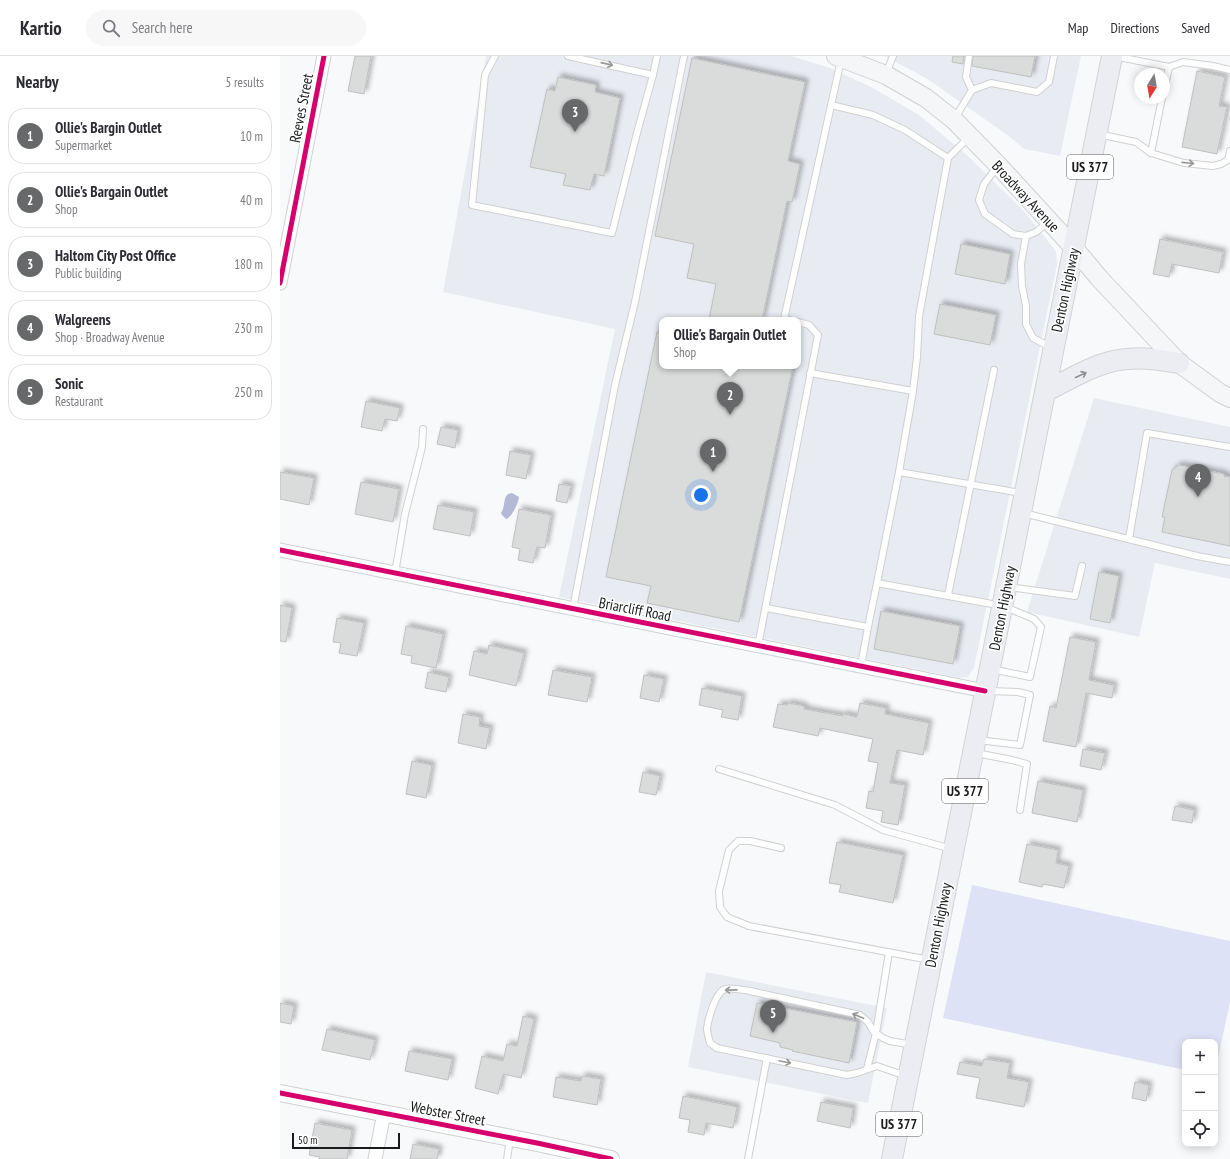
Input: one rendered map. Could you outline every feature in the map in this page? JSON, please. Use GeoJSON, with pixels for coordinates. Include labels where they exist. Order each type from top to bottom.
{"type":"FeatureCollection","features":[{"type":"Feature","properties":{"kind":"main road","name":"Denton Highway"},"geometry":{"type":"LineString","coordinates":[[892,1159],[1046,391],[1053,349],[1113,56]]}},
{"type":"Feature","properties":{"kind":"main road","name":"Broadway Avenue"},"geometry":{"type":"LineString","coordinates":[[839,57],[886,75],[926,98],[954,120],[998,165],[1105,284],[1179,363],[1220,393],[1230,398]]}},
{"type":"Feature","properties":{"kind":"main road"},"geometry":{"type":"LineString","coordinates":[[1046,391],[1093,368],[1120,360],[1146,358],[1179,363]]}},
{"type":"Feature","properties":{"kind":"street","name":"Reeves Street"},"geometry":{"type":"LineString","coordinates":[[280,283],[324,56]]}},
{"type":"Feature","properties":{"kind":"street","name":"Briarcliff Road"},"geometry":{"type":"LineString","coordinates":[[280,550],[985,691]]}},
{"type":"Feature","properties":{"kind":"street","name":"Webster Street"},"geometry":{"type":"LineString","coordinates":[[280,1092],[510,1138],[574,1155],[611,1159]]}},
{"type":"Feature","properties":{"kind":"street"},"geometry":{"type":"LineString","coordinates":[[376,1159],[384,1113]]}},
{"type":"Feature","properties":{"kind":"lane"},"geometry":{"type":"LineString","coordinates":[[495,56],[485,75],[472,206],[612,233],[657,56]]}},
{"type":"Feature","properties":{"kind":"lane"},"geometry":{"type":"LineString","coordinates":[[568,56],[653,75]]}},
{"type":"Feature","properties":{"kind":"lane"},"geometry":{"type":"LineString","coordinates":[[573,608],[615,385],[635,302],[684,56]]}},
{"type":"Feature","properties":{"kind":"lane"},"geometry":{"type":"LineString","coordinates":[[886,75],[893,56]]}},
{"type":"Feature","properties":{"kind":"lane"},"geometry":{"type":"LineString","coordinates":[[969,56],[966,78],[972,90]]}},
{"type":"Feature","properties":{"kind":"lane"},"geometry":{"type":"LineString","coordinates":[[954,120],[972,90],[991,83],[1037,92],[1049,82],[1054,56]]}},
{"type":"Feature","properties":{"kind":"lane"},"geometry":{"type":"LineString","coordinates":[[1113,56],[1169,67],[1183,62],[1230,70]]}},
{"type":"Feature","properties":{"kind":"lane"},"geometry":{"type":"LineString","coordinates":[[784,317],[831,105],[839,57]]}},
{"type":"Feature","properties":{"kind":"lane"},"geometry":{"type":"LineString","coordinates":[[1151,153],[1161,104]]}},
{"type":"Feature","properties":{"kind":"lane"},"geometry":{"type":"LineString","coordinates":[[831,105],[873,115],[905,130],[948,158]]}},
{"type":"Feature","properties":{"kind":"lane"},"geometry":{"type":"LineString","coordinates":[[1097,134],[1136,142],[1151,153],[1184,163],[1213,166],[1221,164],[1228,160],[1230,151]]}},
{"type":"Feature","properties":{"kind":"lane"},"geometry":{"type":"LineString","coordinates":[[861,666],[899,472],[913,391],[917,357],[919,316],[948,158],[970,136]]}},
{"type":"Feature","properties":{"kind":"lane"},"geometry":{"type":"LineString","coordinates":[[998,165],[984,184],[979,200],[985,214],[1013,234],[1026,236],[1036,232],[1049,221]]}},
{"type":"Feature","properties":{"kind":"lane"},"geometry":{"type":"LineString","coordinates":[[1026,236],[1021,264],[1022,286],[1026,306],[1026,324],[1033,338],[1053,349]]}},
{"type":"Feature","properties":{"kind":"lane"},"geometry":{"type":"LineString","coordinates":[[758,646],[818,335],[809,325],[801,323]]}},
{"type":"Feature","properties":{"kind":"lane"},"geometry":{"type":"LineString","coordinates":[[948,596],[994,370]]}},
{"type":"Feature","properties":{"kind":"lane"},"geometry":{"type":"LineString","coordinates":[[810,374],[913,391]]}},
{"type":"Feature","properties":{"kind":"lane"},"geometry":{"type":"LineString","coordinates":[[395,573],[405,514],[422,447],[423,429]]}},
{"type":"Feature","properties":{"kind":"lane"},"geometry":{"type":"LineString","coordinates":[[1129,539],[1147,433],[1230,447]]}},
{"type":"Feature","properties":{"kind":"lane"},"geometry":{"type":"LineString","coordinates":[[899,472],[1025,494]]}},
{"type":"Feature","properties":{"kind":"lane"},"geometry":{"type":"LineString","coordinates":[[1021,513],[1197,556],[1230,562]]}},
{"type":"Feature","properties":{"kind":"lane"},"geometry":{"type":"LineString","coordinates":[[877,582],[948,596],[1075,596],[1082,566]]}},
{"type":"Feature","properties":{"kind":"lane"},"geometry":{"type":"LineString","coordinates":[[990,669],[1030,677],[1039,635],[1040,628],[1034,619],[1005,596]]}},
{"type":"Feature","properties":{"kind":"lane"},"geometry":{"type":"LineString","coordinates":[[766,608],[868,627]]}},
{"type":"Feature","properties":{"kind":"lane"},"geometry":{"type":"LineString","coordinates":[[974,746],[1020,745],[1030,695],[1018,692],[985,691]]}},
{"type":"Feature","properties":{"kind":"lane"},"geometry":{"type":"LineString","coordinates":[[974,746],[1027,764],[1020,810]]}},
{"type":"Feature","properties":{"kind":"lane"},"geometry":{"type":"LineString","coordinates":[[719,769],[835,805],[883,830],[954,850]]}},
{"type":"Feature","properties":{"kind":"lane"},"geometry":{"type":"LineString","coordinates":[[781,848],[750,841],[738,841],[729,850],[719,891],[720,907],[727,917],[749,926],[931,960]]}},
{"type":"Feature","properties":{"kind":"lane"},"geometry":{"type":"LineString","coordinates":[[867,1069],[876,1033],[889,952]]}},
{"type":"Feature","properties":{"kind":"lane"},"geometry":{"type":"LineString","coordinates":[[908,1076],[877,1066],[847,1076],[717,1048],[710,1043],[707,1029],[711,1011],[717,997],[726,989],[750,991],[860,1015],[868,1022],[876,1033],[890,1041],[915,1045]]}},
{"type":"Feature","properties":{"kind":"lane"},"geometry":{"type":"LineString","coordinates":[[748,1159],[767,1058]]}},
{"type":"Feature","properties":{"kind":"lane"},"geometry":{"type":"LineString","coordinates":[[507,1159],[510,1138]]}},
{"type":"Feature","properties":{"kind":"shaded area"},"geometry":{"type":"Polygon","coordinates":[[[486,56],[791,56],[830,68],[873,88],[919,115],[969,157],[1023,210],[1056,251],[1057,264],[974,668],[968,677],[959,678],[559,597],[615,329],[443,292],[486,56]]]}},
{"type":"Feature","properties":{"kind":"shaded area"},"geometry":{"type":"Polygon","coordinates":[[[884,56],[1081,56],[1060,156],[1024,149],[1006,134],[926,78],[884,56]]]}},
{"type":"Feature","properties":{"kind":"shaded area"},"geometry":{"type":"Polygon","coordinates":[[[1094,398],[1230,427],[1230,579],[1155,563],[1139,637],[1027,612],[1094,398]]]}},
{"type":"Feature","properties":{"kind":"shaded area"},"geometry":{"type":"Polygon","coordinates":[[[512,493],[519,497],[516,507],[506,519],[501,513],[506,496],[512,493]]]}},
{"type":"Feature","properties":{"kind":"shaded area"},"geometry":{"type":"Polygon","coordinates":[[[972,885],[1230,941],[1230,1002],[1218,1058],[1218,1039],[1182,1039],[1182,1069],[943,1018],[972,885]]]}},
{"type":"Feature","properties":{"kind":"shaded area"},"geometry":{"type":"Polygon","coordinates":[[[706,972],[887,1008],[868,1103],[688,1067],[706,972]]]}},
{"type":"Feature","properties":{"kind":"building"},"geometry":{"type":"Polygon","coordinates":[[[355,56],[371,56],[364,94],[348,91],[355,56]]]}},
{"type":"Feature","properties":{"kind":"building"},"geometry":{"type":"Polygon","coordinates":[[[953,56],[964,56],[963,64],[952,62],[953,56]]]}},
{"type":"Feature","properties":{"kind":"building"},"geometry":{"type":"Polygon","coordinates":[[[973,56],[1035,56],[1031,77],[972,66],[973,56]]]}},
{"type":"Feature","properties":{"kind":"building"},"geometry":{"type":"Polygon","coordinates":[[[692,58],[805,82],[788,161],[800,164],[792,202],[787,201],[763,317],[710,317],[716,284],[687,278],[694,244],[655,236],[692,58]]]}},
{"type":"Feature","properties":{"kind":"building"},"geometry":{"type":"Polygon","coordinates":[[[1197,71],[1225,77],[1219,106],[1227,107],[1217,154],[1182,147],[1197,71]]]}},
{"type":"Feature","properties":{"kind":"building"},"geometry":{"type":"Polygon","coordinates":[[[558,77],[596,85],[595,92],[620,98],[604,176],[594,174],[590,190],[563,185],[566,174],[530,167],[547,89],[555,91],[558,77]]]}},
{"type":"Feature","properties":{"kind":"building"},"geometry":{"type":"Polygon","coordinates":[[[1160,239],[1223,252],[1219,273],[1172,264],[1169,277],[1153,274],[1160,239]]]}},
{"type":"Feature","properties":{"kind":"building"},"geometry":{"type":"Polygon","coordinates":[[[961,244],[1010,254],[1005,284],[955,274],[961,244]]]}},
{"type":"Feature","properties":{"kind":"building"},"geometry":{"type":"Polygon","coordinates":[[[940,304],[996,315],[990,345],[934,334],[940,304]]]}},
{"type":"Feature","properties":{"kind":"building"},"geometry":{"type":"Polygon","coordinates":[[[657,332],[659,332],[659,369],[792,369],[739,622],[647,603],[651,586],[606,577],[657,332]]]}},
{"type":"Feature","properties":{"kind":"building"},"geometry":{"type":"Polygon","coordinates":[[[366,401],[400,408],[397,421],[385,419],[382,431],[361,427],[366,401]]]}},
{"type":"Feature","properties":{"kind":"building"},"geometry":{"type":"Polygon","coordinates":[[[441,427],[458,430],[455,448],[437,444],[441,427]]]}},
{"type":"Feature","properties":{"kind":"building"},"geometry":{"type":"Polygon","coordinates":[[[510,451],[531,455],[526,479],[506,475],[510,451]]]}},
{"type":"Feature","properties":{"kind":"building"},"geometry":{"type":"Polygon","coordinates":[[[1179,465],[1224,474],[1224,476],[1230,477],[1230,546],[1162,532],[1165,517],[1162,517],[1172,470],[1179,465]]]}},
{"type":"Feature","properties":{"kind":"building"},"geometry":{"type":"Polygon","coordinates":[[[280,472],[314,478],[309,505],[280,499],[280,472]]]}},
{"type":"Feature","properties":{"kind":"building"},"geometry":{"type":"Polygon","coordinates":[[[361,482],[399,489],[393,522],[355,514],[361,482]]]}},
{"type":"Feature","properties":{"kind":"building"},"geometry":{"type":"Polygon","coordinates":[[[559,484],[571,486],[567,503],[556,501],[559,484]]]}},
{"type":"Feature","properties":{"kind":"building"},"geometry":{"type":"Polygon","coordinates":[[[438,505],[474,512],[470,536],[433,529],[438,505]]]}},
{"type":"Feature","properties":{"kind":"building"},"geometry":{"type":"Polygon","coordinates":[[[519,509],[551,515],[545,548],[537,547],[533,563],[518,560],[520,549],[512,547],[519,509]]]}},
{"type":"Feature","properties":{"kind":"building"},"geometry":{"type":"Polygon","coordinates":[[[1099,572],[1119,576],[1110,623],[1090,619],[1099,572]]]}},
{"type":"Feature","properties":{"kind":"building"},"geometry":{"type":"Polygon","coordinates":[[[280,605],[292,608],[286,642],[280,641],[280,605]]]}},
{"type":"Feature","properties":{"kind":"building"},"geometry":{"type":"Polygon","coordinates":[[[881,611],[960,626],[953,664],[874,649],[881,611]]]}},
{"type":"Feature","properties":{"kind":"building"},"geometry":{"type":"Polygon","coordinates":[[[337,618],[364,623],[357,656],[339,653],[341,643],[333,642],[337,618]]]}},
{"type":"Feature","properties":{"kind":"building"},"geometry":{"type":"Polygon","coordinates":[[[406,626],[443,634],[436,668],[411,663],[412,656],[401,654],[406,626]]]}},
{"type":"Feature","properties":{"kind":"building"},"geometry":{"type":"Polygon","coordinates":[[[1070,637],[1096,642],[1089,680],[1114,685],[1112,698],[1086,693],[1076,747],[1043,741],[1050,706],[1056,708],[1070,637]]]}},
{"type":"Feature","properties":{"kind":"building"},"geometry":{"type":"Polygon","coordinates":[[[489,645],[524,653],[516,686],[469,675],[474,651],[487,654],[489,645]]]}},
{"type":"Feature","properties":{"kind":"building"},"geometry":{"type":"Polygon","coordinates":[[[553,670],[592,677],[587,702],[548,695],[553,670]]]}},
{"type":"Feature","properties":{"kind":"building"},"geometry":{"type":"Polygon","coordinates":[[[428,672],[449,677],[446,692],[425,688],[428,672]]]}},
{"type":"Feature","properties":{"kind":"building"},"geometry":{"type":"Polygon","coordinates":[[[644,675],[664,679],[659,702],[640,698],[644,675]]]}},
{"type":"Feature","properties":{"kind":"building"},"geometry":{"type":"Polygon","coordinates":[[[702,688],[742,696],[738,720],[721,717],[723,710],[699,705],[702,688]]]}},
{"type":"Feature","properties":{"kind":"building"},"geometry":{"type":"Polygon","coordinates":[[[788,703],[804,706],[804,709],[857,717],[860,703],[886,708],[885,714],[929,723],[923,755],[897,750],[890,783],[905,785],[898,825],[881,822],[883,811],[866,808],[869,791],[873,792],[878,763],[868,761],[873,739],[820,728],[818,736],[773,727],[778,704],[787,705],[788,703]]]}},
{"type":"Feature","properties":{"kind":"building"},"geometry":{"type":"Polygon","coordinates":[[[463,714],[480,717],[479,726],[490,728],[486,749],[458,743],[463,714]]]}},
{"type":"Feature","properties":{"kind":"building"},"geometry":{"type":"Polygon","coordinates":[[[1083,749],[1105,753],[1101,770],[1080,766],[1083,749]]]}},
{"type":"Feature","properties":{"kind":"building"},"geometry":{"type":"Polygon","coordinates":[[[412,761],[432,765],[426,798],[406,794],[412,761]]]}},
{"type":"Feature","properties":{"kind":"building"},"geometry":{"type":"Polygon","coordinates":[[[643,772],[660,776],[656,795],[639,792],[643,772]]]}},
{"type":"Feature","properties":{"kind":"building"},"geometry":{"type":"Polygon","coordinates":[[[1038,781],[1083,790],[1077,822],[1032,813],[1038,781]]]}},
{"type":"Feature","properties":{"kind":"building"},"geometry":{"type":"Polygon","coordinates":[[[1175,806],[1194,810],[1192,823],[1172,820],[1175,806]]]}},
{"type":"Feature","properties":{"kind":"building"},"geometry":{"type":"Polygon","coordinates":[[[837,842],[903,855],[893,903],[839,892],[841,885],[829,883],[837,842]]]}},
{"type":"Feature","properties":{"kind":"building"},"geometry":{"type":"Polygon","coordinates":[[[1027,844],[1058,850],[1056,863],[1069,866],[1064,888],[1043,884],[1042,887],[1019,882],[1027,844]]]}},
{"type":"Feature","properties":{"kind":"building"},"geometry":{"type":"Polygon","coordinates":[[[280,1003],[294,1006],[291,1024],[280,1022],[280,1003]]]}},
{"type":"Feature","properties":{"kind":"building"},"geometry":{"type":"Polygon","coordinates":[[[757,1003],[857,1022],[849,1063],[792,1051],[793,1050],[780,1047],[780,1043],[750,1036],[757,1003]]]}},
{"type":"Feature","properties":{"kind":"building"},"geometry":{"type":"Polygon","coordinates":[[[523,1016],[534,1019],[521,1078],[503,1074],[498,1094],[475,1088],[482,1056],[503,1061],[507,1044],[517,1046],[523,1016]]]}},
{"type":"Feature","properties":{"kind":"building"},"geometry":{"type":"Polygon","coordinates":[[[327,1029],[375,1040],[370,1060],[322,1050],[327,1029]]]}},
{"type":"Feature","properties":{"kind":"building"},"geometry":{"type":"Polygon","coordinates":[[[409,1051],[452,1059],[448,1080],[405,1071],[409,1051]]]}},
{"type":"Feature","properties":{"kind":"building"},"geometry":{"type":"Polygon","coordinates":[[[984,1059],[1010,1063],[1007,1078],[1029,1082],[1024,1107],[976,1098],[980,1078],[957,1074],[960,1062],[982,1066],[984,1059]]]}},
{"type":"Feature","properties":{"kind":"building"},"geometry":{"type":"Polygon","coordinates":[[[582,1076],[601,1079],[597,1105],[553,1097],[556,1077],[581,1081],[582,1076]]]}},
{"type":"Feature","properties":{"kind":"building"},"geometry":{"type":"Polygon","coordinates":[[[1135,1082],[1149,1085],[1146,1101],[1132,1098],[1135,1082]]]}},
{"type":"Feature","properties":{"kind":"building"},"geometry":{"type":"Polygon","coordinates":[[[683,1096],[737,1107],[733,1128],[706,1123],[704,1135],[688,1132],[690,1120],[679,1118],[683,1096]]]}},
{"type":"Feature","properties":{"kind":"building"},"geometry":{"type":"Polygon","coordinates":[[[821,1102],[853,1108],[850,1128],[817,1121],[821,1102]]]}},
{"type":"Feature","properties":{"kind":"building"},"geometry":{"type":"Polygon","coordinates":[[[315,1123],[352,1130],[347,1159],[319,1159],[320,1157],[309,1155],[315,1123]]]}},
{"type":"Feature","properties":{"kind":"building"},"geometry":{"type":"Polygon","coordinates":[[[413,1144],[439,1149],[437,1159],[410,1159],[413,1144]]]}},
{"type":"Feature","properties":{"kind":"cycle path"},"geometry":{"type":"LineString","coordinates":[[280,283],[324,56]]}},
{"type":"Feature","properties":{"kind":"cycle path"},"geometry":{"type":"LineString","coordinates":[[280,550],[985,691]]}},
{"type":"Feature","properties":{"kind":"cycle path"},"geometry":{"type":"LineString","coordinates":[[280,1093],[537,1143],[611,1159]]}},
{"type":"Feature","properties":{"kind":"place","name":"Haltom City Post Office"},"geometry":{"type":"Point","coordinates":[575,132]}},
{"type":"Feature","properties":{"kind":"place","name":"Ollie's Bargain Outlet"},"geometry":{"type":"Point","coordinates":[730,415]}},
{"type":"Feature","properties":{"kind":"place","name":"Ollie's Bargin Outlet"},"geometry":{"type":"Point","coordinates":[713,472]}},
{"type":"Feature","properties":{"kind":"place","name":"Walgreens"},"geometry":{"type":"Point","coordinates":[1198,497]}},
{"type":"Feature","properties":{"kind":"place","name":"Sonic"},"geometry":{"type":"Point","coordinates":[773,1033]}}]}
